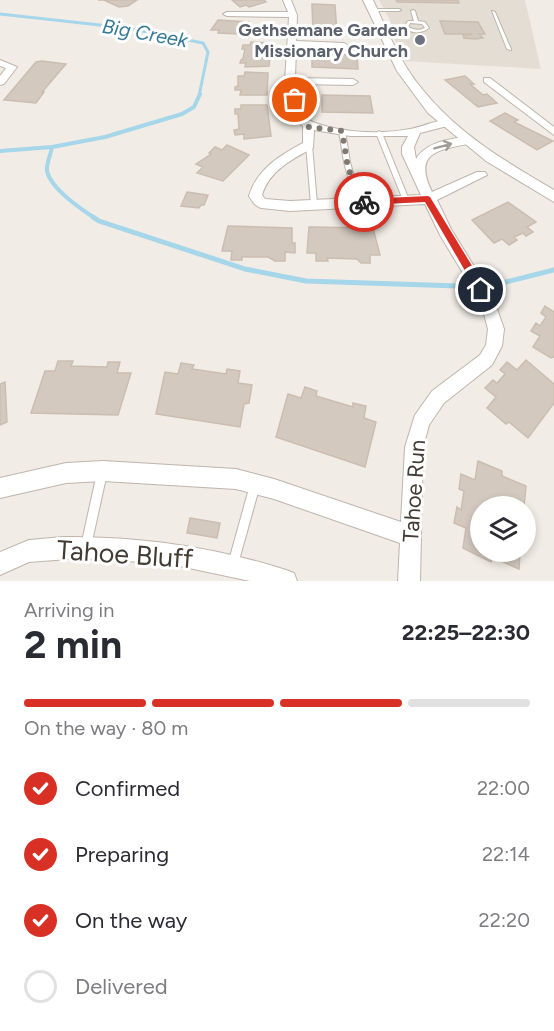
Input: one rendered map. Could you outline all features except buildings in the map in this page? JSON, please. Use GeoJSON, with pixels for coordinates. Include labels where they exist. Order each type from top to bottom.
{"type":"FeatureCollection","features":[{"type":"Feature","properties":{"kind":"street"},"geometry":{"type":"LineString","coordinates":[[287,0],[293,15],[290,81],[299,120],[309,127],[379,133],[416,131],[447,123]]}},
{"type":"Feature","properties":{"kind":"street"},"geometry":{"type":"LineString","coordinates":[[370,5],[403,71],[421,96],[447,123],[468,140],[501,165],[554,197]]}},
{"type":"Feature","properties":{"kind":"street"},"geometry":{"type":"LineString","coordinates":[[227,14],[293,15]]}},
{"type":"Feature","properties":{"kind":"street"},"geometry":{"type":"LineString","coordinates":[[291,44],[344,46]]}},
{"type":"Feature","properties":{"kind":"street"},"geometry":{"type":"LineString","coordinates":[[0,63],[12,67],[0,82]]}},
{"type":"Feature","properties":{"kind":"street"},"geometry":{"type":"LineString","coordinates":[[487,80],[554,132]]}},
{"type":"Feature","properties":{"kind":"street"},"geometry":{"type":"LineString","coordinates":[[290,81],[353,82]]}},
{"type":"Feature","properties":{"kind":"street"},"geometry":{"type":"LineString","coordinates":[[309,127],[309,145],[278,162],[256,187],[255,196],[261,203],[290,206],[428,199],[481,175]]}},
{"type":"Feature","properties":{"kind":"street","name":"Tahoe Run"},"geometry":{"type":"LineString","coordinates":[[409,581],[414,447],[421,421],[438,397],[486,360],[494,346],[496,329],[489,302],[428,199],[408,154],[408,147],[416,131]]}},
{"type":"Feature","properties":{"kind":"street","name":"Tahoe Run"},"geometry":{"type":"LineString","coordinates":[[428,199],[419,172],[422,157],[438,146],[468,140]]}},
{"type":"Feature","properties":{"kind":"street"},"geometry":{"type":"LineString","coordinates":[[0,488],[66,473],[103,471],[236,479],[411,536]]}},
{"type":"Feature","properties":{"kind":"street","name":"Tahoe Bluff"},"geometry":{"type":"LineString","coordinates":[[0,564],[28,551],[55,547],[86,548],[184,555],[233,564],[286,581]]}},
{"type":"Feature","properties":{"kind":"lane"},"geometry":{"type":"LineString","coordinates":[[370,5],[399,10]]}},
{"type":"Feature","properties":{"kind":"lane"},"geometry":{"type":"LineString","coordinates":[[414,11],[416,22]]}},
{"type":"Feature","properties":{"kind":"lane"},"geometry":{"type":"LineString","coordinates":[[494,12],[509,49]]}},
{"type":"Feature","properties":{"kind":"lane"},"geometry":{"type":"LineString","coordinates":[[342,131],[347,162],[358,202]]}},
{"type":"Feature","properties":{"kind":"lane"},"geometry":{"type":"LineString","coordinates":[[379,133],[406,200]]}},
{"type":"Feature","properties":{"kind":"lane"},"geometry":{"type":"LineString","coordinates":[[309,145],[314,204]]}},
{"type":"Feature","properties":{"kind":"lane"},"geometry":{"type":"LineString","coordinates":[[86,548],[103,471]]}},
{"type":"Feature","properties":{"kind":"lane"},"geometry":{"type":"LineString","coordinates":[[233,564],[255,484]]}},
{"type":"Feature","properties":{"kind":"shaded area"},"geometry":{"type":"Polygon","coordinates":[[[379,0],[525,0],[541,69],[405,61],[391,33],[391,22],[379,0]]]}},
{"type":"Feature","properties":{"kind":"waterway","name":"Big Creek"},"geometry":{"type":"LineString","coordinates":[[0,14],[127,28],[203,43],[208,52],[199,96]]}},
{"type":"Feature","properties":{"kind":"waterway","name":"Big Creek"},"geometry":{"type":"LineString","coordinates":[[52,147],[105,137],[182,114],[194,107],[200,94]]}},
{"type":"Feature","properties":{"kind":"waterway","name":"Big Creek"},"geometry":{"type":"LineString","coordinates":[[0,151],[52,147]]}},
{"type":"Feature","properties":{"kind":"waterway"},"geometry":{"type":"LineString","coordinates":[[52,147],[47,171],[54,185],[67,198],[96,219]]}},
{"type":"Feature","properties":{"kind":"waterway"},"geometry":{"type":"LineString","coordinates":[[96,219],[245,269],[306,281],[458,286]]}},
{"type":"Feature","properties":{"kind":"waterway"},"geometry":{"type":"LineString","coordinates":[[506,282],[554,270]]}},
{"type":"Feature","properties":{"kind":"way so far"},"geometry":{"type":"LineString","coordinates":[[295,100],[299,120],[309,127],[342,131],[347,162],[358,202],[364,202]]}},
{"type":"Feature","properties":{"kind":"place","name":"Gethsemane Garden Missionary Church"},"geometry":{"type":"Point","coordinates":[420,40]}},
{"type":"Feature","properties":{"kind":"route"},"geometry":{"type":"LineString","coordinates":[[364,202],[428,199],[481,290]]}}]}
